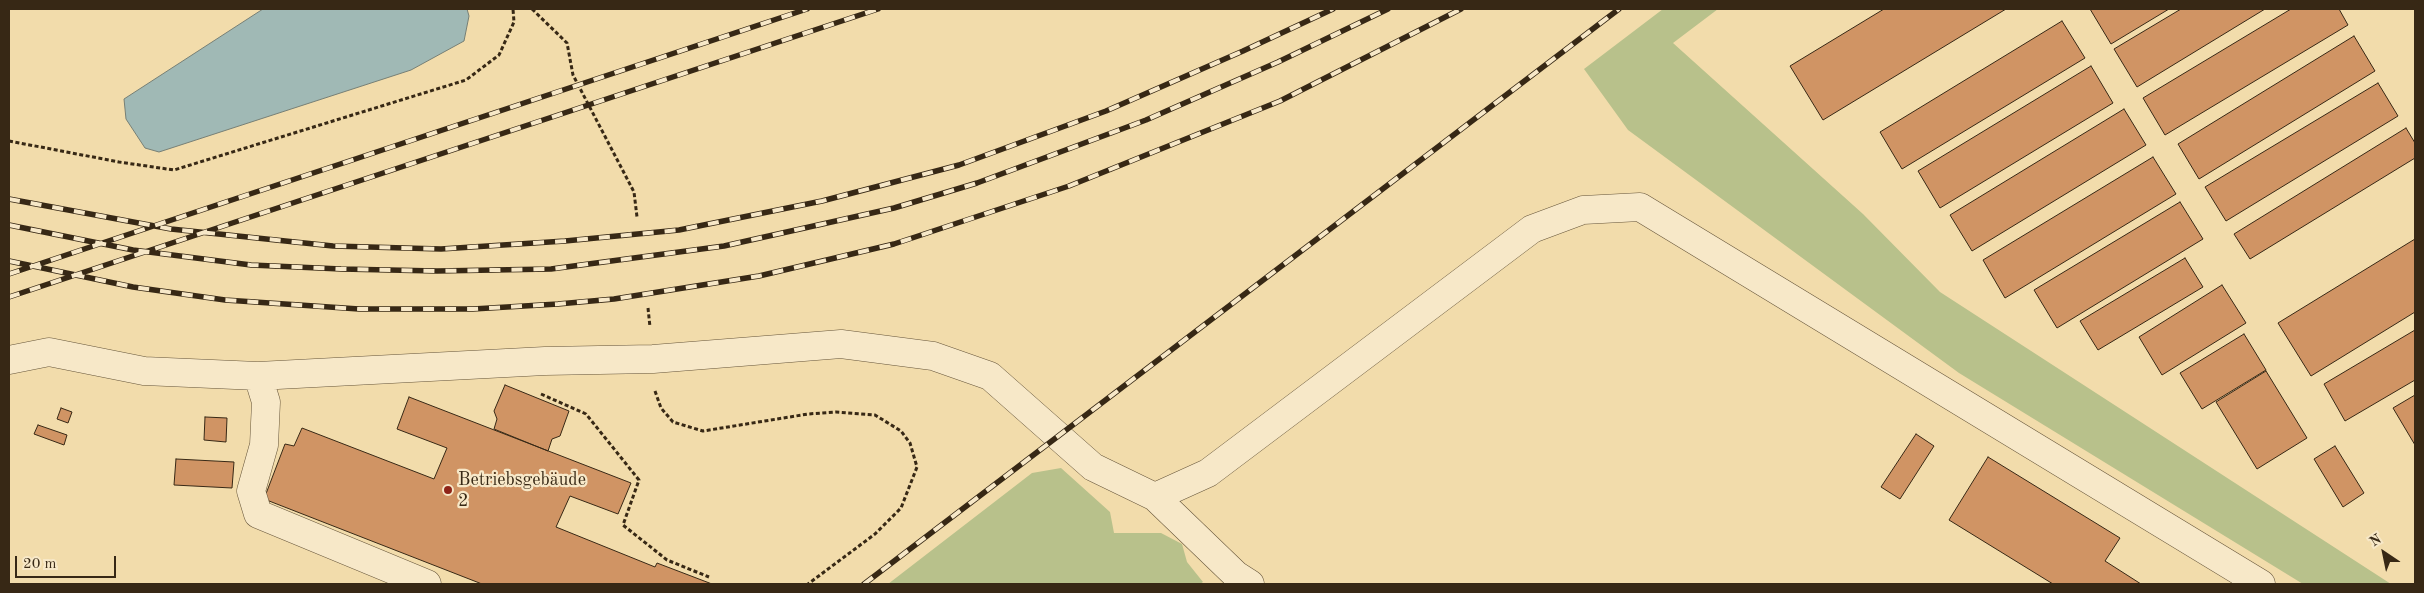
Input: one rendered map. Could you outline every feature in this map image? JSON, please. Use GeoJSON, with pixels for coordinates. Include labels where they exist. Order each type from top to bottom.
{"type":"FeatureCollection","features":[{"type":"Feature","properties":{"kind":"lane"},"geometry":{"type":"LineString","coordinates":[[1155,497],[1208,473],[1532,229],[1583,210],[1640,208],[2261,584]]}},
{"type":"Feature","properties":{"kind":"lane"},"geometry":{"type":"LineString","coordinates":[[9,360],[49,352],[144,371],[258,376],[545,361],[653,359],[842,344],[933,356],[990,376],[1093,467],[1155,497],[1236,576],[1250,584]]}},
{"type":"Feature","properties":{"kind":"lane"},"geometry":{"type":"LineString","coordinates":[[258,376],[266,402],[264,445],[251,491],[258,514],[428,584]]}},
{"type":"Feature","properties":{"kind":"path"},"geometry":{"type":"LineString","coordinates":[[9,141],[174,170],[466,80],[499,55],[514,22],[514,9]]}},
{"type":"Feature","properties":{"kind":"path"},"geometry":{"type":"LineString","coordinates":[[532,9],[567,43],[573,75],[634,192],[637,217]]}},
{"type":"Feature","properties":{"kind":"path"},"geometry":{"type":"LineString","coordinates":[[648,308],[650,326]]}},
{"type":"Feature","properties":{"kind":"path"},"geometry":{"type":"LineString","coordinates":[[653,359],[655,391],[662,408],[673,422],[703,432],[808,414],[836,412],[875,415],[901,431],[910,443],[917,467],[901,508],[875,534],[808,584]]}},
{"type":"Feature","properties":{"kind":"path"},"geometry":{"type":"LineString","coordinates":[[545,361],[538,393],[586,414],[639,480],[623,525],[667,560],[709,577]]}},
{"type":"Feature","properties":{"kind":"green space"},"geometry":{"type":"Polygon","coordinates":[[[1663,9],[1718,9],[1673,43],[1863,214],[1940,292],[2391,584],[2303,584],[1959,373],[1628,130],[1584,69],[1663,9]]]}},
{"type":"Feature","properties":{"kind":"green space"},"geometry":{"type":"Polygon","coordinates":[[[1061,468],[1110,512],[1114,533],[1161,533],[1182,544],[1187,562],[1203,582],[1200,584],[888,584],[1032,473],[1061,468]]]}},
{"type":"Feature","properties":{"kind":"water"},"geometry":{"type":"Polygon","coordinates":[[[263,9],[467,9],[469,16],[464,41],[411,70],[159,152],[145,148],[126,119],[124,99],[263,9]]]}},
{"type":"Feature","properties":{"kind":"building"},"geometry":{"type":"Polygon","coordinates":[[[1884,9],[2006,9],[1823,120],[1790,66],[1884,9]]]}},
{"type":"Feature","properties":{"kind":"building"},"geometry":{"type":"Polygon","coordinates":[[[2090,9],[2169,9],[2111,44],[2090,9]]]}},
{"type":"Feature","properties":{"kind":"building"},"geometry":{"type":"Polygon","coordinates":[[[2181,9],[2265,9],[2137,87],[2114,49],[2181,9]]]}},
{"type":"Feature","properties":{"kind":"building"},"geometry":{"type":"Polygon","coordinates":[[[2291,9],[2339,9],[2348,25],[2165,135],[2143,98],[2291,9]]]}},
{"type":"Feature","properties":{"kind":"building"},"geometry":{"type":"Polygon","coordinates":[[[2062,21],[2085,58],[1902,169],[1880,132],[2062,21]]]}},
{"type":"Feature","properties":{"kind":"building"},"geometry":{"type":"Polygon","coordinates":[[[2354,36],[2375,71],[2199,179],[2178,144],[2354,36]]]}},
{"type":"Feature","properties":{"kind":"building"},"geometry":{"type":"Polygon","coordinates":[[[2091,66],[2113,103],[1940,208],[1918,171],[2091,66]]]}},
{"type":"Feature","properties":{"kind":"building"},"geometry":{"type":"Polygon","coordinates":[[[2378,83],[2398,116],[2226,221],[2205,187],[2378,83]]]}},
{"type":"Feature","properties":{"kind":"building"},"geometry":{"type":"Polygon","coordinates":[[[2124,109],[2146,145],[1972,251],[1950,215],[2124,109]]]}},
{"type":"Feature","properties":{"kind":"building"},"geometry":{"type":"Polygon","coordinates":[[[2406,128],[2415,143],[2415,158],[2250,259],[2234,234],[2406,128]]]}},
{"type":"Feature","properties":{"kind":"building"},"geometry":{"type":"Polygon","coordinates":[[[2153,157],[2176,194],[2005,298],[1983,260],[2153,157]]]}},
{"type":"Feature","properties":{"kind":"building"},"geometry":{"type":"Polygon","coordinates":[[[2180,202],[2203,239],[2057,328],[2034,290],[2180,202]]]}},
{"type":"Feature","properties":{"kind":"building"},"geometry":{"type":"Polygon","coordinates":[[[2415,239],[2415,312],[2311,376],[2278,323],[2415,239]]]}},
{"type":"Feature","properties":{"kind":"building"},"geometry":{"type":"Polygon","coordinates":[[[2185,258],[2203,287],[2098,350],[2080,321],[2185,258]]]}},
{"type":"Feature","properties":{"kind":"building"},"geometry":{"type":"Polygon","coordinates":[[[2222,285],[2246,323],[2162,375],[2139,337],[2222,285]]]}},
{"type":"Feature","properties":{"kind":"building"},"geometry":{"type":"Polygon","coordinates":[[[2415,330],[2415,380],[2345,421],[2324,384],[2415,330]]]}},
{"type":"Feature","properties":{"kind":"building"},"geometry":{"type":"Polygon","coordinates":[[[2244,334],[2266,370],[2202,409],[2180,373],[2244,334]]]}},
{"type":"Feature","properties":{"kind":"building"},"geometry":{"type":"Polygon","coordinates":[[[2266,371],[2307,438],[2257,469],[2216,402],[2266,371]]]}},
{"type":"Feature","properties":{"kind":"building"},"geometry":{"type":"Polygon","coordinates":[[[505,385],[569,411],[560,436],[552,439],[548,451],[494,429],[497,419],[494,411],[505,385]]]}},
{"type":"Feature","properties":{"kind":"building"},"geometry":{"type":"Polygon","coordinates":[[[2415,395],[2415,445],[2393,408],[2415,395]]]}},
{"type":"Feature","properties":{"kind":"building","name":"Betriebsgebäude 2"},"geometry":{"type":"Polygon","coordinates":[[[409,397],[631,483],[618,514],[570,496],[556,527],[655,567],[657,563],[712,584],[482,584],[264,499],[285,444],[294,446],[302,428],[434,479],[447,448],[397,429],[409,397]]]}},
{"type":"Feature","properties":{"kind":"building"},"geometry":{"type":"Polygon","coordinates":[[[61,408],[72,412],[68,423],[57,419],[61,408]]]}},
{"type":"Feature","properties":{"kind":"building"},"geometry":{"type":"Polygon","coordinates":[[[205,417],[227,418],[226,442],[204,440],[205,417]]]}},
{"type":"Feature","properties":{"kind":"building"},"geometry":{"type":"Polygon","coordinates":[[[38,425],[67,435],[64,445],[34,434],[38,425]]]}},
{"type":"Feature","properties":{"kind":"building"},"geometry":{"type":"Polygon","coordinates":[[[1916,434],[1934,446],[1900,499],[1881,487],[1916,434]]]}},
{"type":"Feature","properties":{"kind":"building"},"geometry":{"type":"Polygon","coordinates":[[[2335,446],[2364,493],[2343,507],[2314,459],[2335,446]]]}},
{"type":"Feature","properties":{"kind":"building"},"geometry":{"type":"Polygon","coordinates":[[[1988,457],[2120,538],[2105,561],[2141,584],[2053,584],[1949,520],[1988,457]]]}},
{"type":"Feature","properties":{"kind":"building"},"geometry":{"type":"Polygon","coordinates":[[[176,459],[234,462],[232,488],[174,485],[176,459]]]}},
{"type":"Feature","properties":{"kind":"railway"},"geometry":{"type":"LineString","coordinates":[[9,274],[807,9]]}},
{"type":"Feature","properties":{"kind":"railway"},"geometry":{"type":"LineString","coordinates":[[9,297],[878,9]]}},
{"type":"Feature","properties":{"kind":"railway"},"geometry":{"type":"LineString","coordinates":[[9,199],[171,229],[333,246],[441,249],[565,241],[679,230],[822,201],[959,165],[1106,111],[1333,9]]}},
{"type":"Feature","properties":{"kind":"railway"},"geometry":{"type":"LineString","coordinates":[[9,225],[133,250],[251,265],[341,269],[437,271],[551,269],[724,246],[894,208],[977,183],[1146,120],[1278,62],[1388,9]]}},
{"type":"Feature","properties":{"kind":"railway"},"geometry":{"type":"LineString","coordinates":[[9,261],[133,287],[225,300],[359,309],[473,309],[558,304],[614,299],[759,276],[894,244],[1069,186],[1280,101],[1461,9]]}},
{"type":"Feature","properties":{"kind":"railway"},"geometry":{"type":"LineString","coordinates":[[864,584],[1619,9]]}},
{"type":"Feature","properties":{"kind":"place","name":"Betriebsgebäude 2"},"geometry":{"type":"Point","coordinates":[448,490]}}]}
